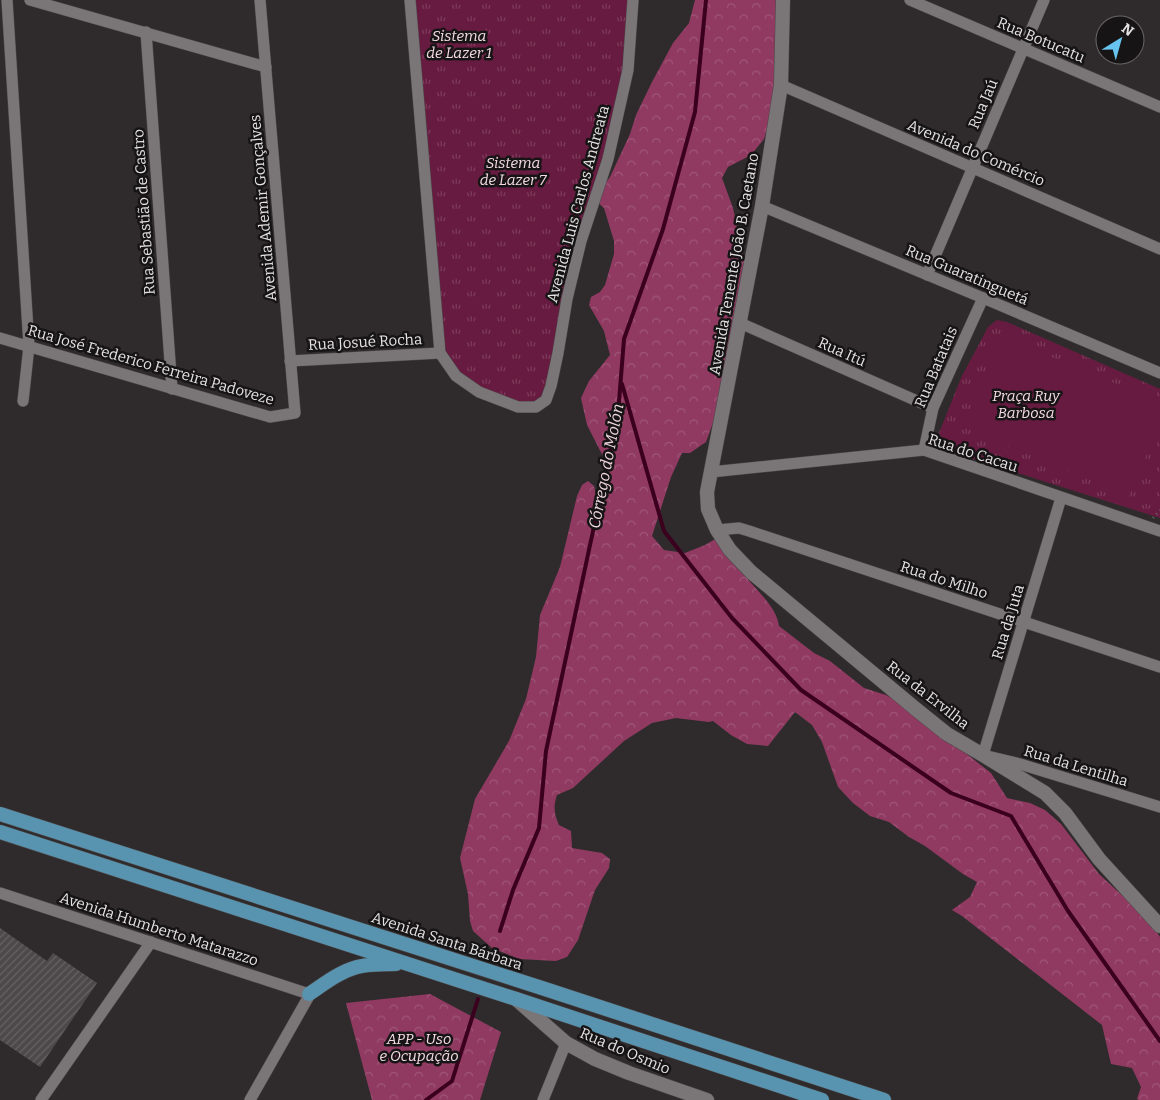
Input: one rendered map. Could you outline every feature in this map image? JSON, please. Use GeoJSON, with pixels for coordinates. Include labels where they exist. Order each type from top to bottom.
{"type":"FeatureCollection","features":[{"type":"Feature","properties":{"kind":"main road","name":"Avenida Santa Bárbara"},"geometry":{"type":"LineString","coordinates":[[0,814],[884,1100]]}},
{"type":"Feature","properties":{"kind":"main road"},"geometry":{"type":"LineString","coordinates":[[0,832],[822,1100]]}},
{"type":"Feature","properties":{"kind":"main road"},"geometry":{"type":"LineString","coordinates":[[309,994],[340,974],[357,967],[376,964],[409,964]]}},
{"type":"Feature","properties":{"kind":"street"},"geometry":{"type":"LineString","coordinates":[[7,0],[29,346],[23,401]]}},
{"type":"Feature","properties":{"kind":"street"},"geometry":{"type":"LineString","coordinates":[[30,0],[266,67]]}},
{"type":"Feature","properties":{"kind":"street","name":"Avenida Ademir Gonçalves"},"geometry":{"type":"LineString","coordinates":[[260,0],[295,413]]}},
{"type":"Feature","properties":{"kind":"street"},"geometry":{"type":"LineString","coordinates":[[410,0],[440,353]]}},
{"type":"Feature","properties":{"kind":"street","name":"Avenida Luis Carlos Andreata"},"geometry":{"type":"LineString","coordinates":[[440,353],[456,376],[479,392],[518,407],[536,407],[546,400],[551,386],[567,299],[581,241],[608,159],[628,70],[633,0]]}},
{"type":"Feature","properties":{"kind":"street","name":"Avenida Tenente João B. Caetano"},"geometry":{"type":"LineString","coordinates":[[717,530],[708,509],[708,492],[762,206],[781,85],[783,0]]}},
{"type":"Feature","properties":{"kind":"street","name":"Rua Botucatu"},"geometry":{"type":"LineString","coordinates":[[910,0],[1160,107]]}},
{"type":"Feature","properties":{"kind":"street","name":"Rua Jaú"},"geometry":{"type":"LineString","coordinates":[[928,275],[1044,0]]}},
{"type":"Feature","properties":{"kind":"street","name":"Rua Sebastião de Castro"},"geometry":{"type":"LineString","coordinates":[[146,32],[172,389]]}},
{"type":"Feature","properties":{"kind":"street","name":"Avenida do Comércio"},"geometry":{"type":"LineString","coordinates":[[781,85],[1160,249]]}},
{"type":"Feature","properties":{"kind":"street","name":"Rua Guaratinguetá"},"geometry":{"type":"LineString","coordinates":[[762,206],[1160,373]]}},
{"type":"Feature","properties":{"kind":"street","name":"Rua Batatais"},"geometry":{"type":"LineString","coordinates":[[924,450],[932,408],[983,298]]}},
{"type":"Feature","properties":{"kind":"street","name":"Rua Itú"},"geometry":{"type":"LineString","coordinates":[[740,323],[932,408]]}},
{"type":"Feature","properties":{"kind":"street","name":"Rua José Frederico Ferreira Padoveze"},"geometry":{"type":"LineString","coordinates":[[0,338],[270,418],[295,413]]}},
{"type":"Feature","properties":{"kind":"street","name":"Rua Josué Rocha"},"geometry":{"type":"LineString","coordinates":[[290,361],[440,353]]}},
{"type":"Feature","properties":{"kind":"street","name":"Rua do Cacau"},"geometry":{"type":"LineString","coordinates":[[711,472],[924,450],[1160,531]]}},
{"type":"Feature","properties":{"kind":"street","name":"Rua da Juta"},"geometry":{"type":"LineString","coordinates":[[983,755],[1061,498]]}},
{"type":"Feature","properties":{"kind":"street","name":"Rua do Milho"},"geometry":{"type":"LineString","coordinates":[[717,530],[739,528],[750,531],[1160,667]]}},
{"type":"Feature","properties":{"kind":"street","name":"Rua da Ervilha"},"geometry":{"type":"LineString","coordinates":[[717,530],[730,550],[751,572],[916,710],[947,734],[1045,794],[1065,813],[1099,859],[1160,926]]}},
{"type":"Feature","properties":{"kind":"street","name":"Rua da Lentilha"},"geometry":{"type":"LineString","coordinates":[[983,755],[1020,764],[1160,806]]}},
{"type":"Feature","properties":{"kind":"street","name":"Avenida Humberto Matarazzo"},"geometry":{"type":"LineString","coordinates":[[0,893],[309,994]]}},
{"type":"Feature","properties":{"kind":"street"},"geometry":{"type":"LineString","coordinates":[[41,1100],[151,942]]}},
{"type":"Feature","properties":{"kind":"street"},"geometry":{"type":"LineString","coordinates":[[250,1100],[309,994]]}},
{"type":"Feature","properties":{"kind":"street","name":"Rua do Osmio"},"geometry":{"type":"LineString","coordinates":[[516,999],[566,1043],[595,1059],[707,1100]]}},
{"type":"Feature","properties":{"kind":"street"},"geometry":{"type":"LineString","coordinates":[[543,1100],[566,1043]]}},
{"type":"Feature","properties":{"kind":"green space","name":"Sistema de Lazer 7"},"geometry":{"type":"Polygon","coordinates":[[[410,0],[633,0],[628,70],[551,386],[536,407],[479,392],[440,353],[410,0]]]}},
{"type":"Feature","properties":{"kind":"green space"},"geometry":{"type":"Polygon","coordinates":[[[695,0],[784,0],[777,99],[764,139],[751,155],[728,167],[722,178],[733,208],[746,267],[725,390],[706,442],[690,453],[682,453],[671,477],[652,536],[664,550],[685,553],[705,545],[722,535],[739,549],[749,566],[747,578],[775,613],[779,626],[814,653],[830,661],[864,688],[886,695],[903,704],[991,773],[1007,798],[1030,803],[1045,810],[1061,824],[1099,874],[1151,922],[1160,937],[1160,1100],[1137,1099],[1141,1087],[1132,1068],[1111,1064],[1102,1025],[952,910],[970,897],[977,882],[889,822],[870,816],[853,803],[838,787],[822,742],[812,725],[795,712],[768,746],[747,744],[731,735],[713,721],[676,718],[652,723],[624,741],[573,788],[557,795],[555,803],[556,817],[559,825],[571,831],[572,848],[602,853],[610,859],[609,868],[595,890],[578,940],[567,957],[556,961],[519,959],[492,948],[473,931],[470,921],[468,894],[460,858],[475,799],[509,741],[526,699],[536,657],[540,615],[560,567],[577,496],[582,485],[588,481],[594,486],[597,499],[607,464],[587,425],[581,398],[589,381],[610,355],[604,331],[589,305],[591,297],[600,292],[605,285],[614,254],[614,241],[604,208],[597,202],[587,207],[610,177],[652,82],[673,43],[689,23],[695,0]]]}},
{"type":"Feature","properties":{"kind":"green space","name":"Praça Ruy Barbosa"},"geometry":{"type":"Polygon","coordinates":[[[997,320],[1007,322],[1160,389],[1160,518],[958,454],[942,439],[939,433],[961,378],[988,327],[997,320]]]}},
{"type":"Feature","properties":{"kind":"green space","name":"Praça Ruy Barbosa"},"geometry":{"type":"Polygon","coordinates":[[[1000,336],[1160,402],[1160,423],[1129,496],[963,427],[1000,336]]]}},
{"type":"Feature","properties":{"kind":"green space","name":"APP - Uso e Ocupação"},"geometry":{"type":"Polygon","coordinates":[[[430,994],[501,1032],[480,1100],[372,1100],[346,1003],[430,994]]]}},
{"type":"Feature","properties":{"kind":"building"},"geometry":{"type":"Polygon","coordinates":[[[0,928],[47,961],[53,953],[97,983],[40,1067],[0,1040],[0,928]]]}},
{"type":"Feature","properties":{"kind":"waterway","name":"Córrego do Molón"},"geometry":{"type":"LineString","coordinates":[[500,931],[513,890],[539,828],[546,751],[618,414],[624,339],[663,229],[695,112],[706,0]]}},
{"type":"Feature","properties":{"kind":"waterway"},"geometry":{"type":"LineString","coordinates":[[622,384],[664,531],[732,618],[801,690],[951,793],[1011,816],[1068,911],[1160,1041]]}},
{"type":"Feature","properties":{"kind":"waterway"},"geometry":{"type":"LineString","coordinates":[[426,1100],[452,1081],[478,999]]}},
{"type":"Feature","properties":{"kind":"park label","name":"Sistema de Lazer 1"},"geometry":{"type":"Point","coordinates":[459,44]}}]}
